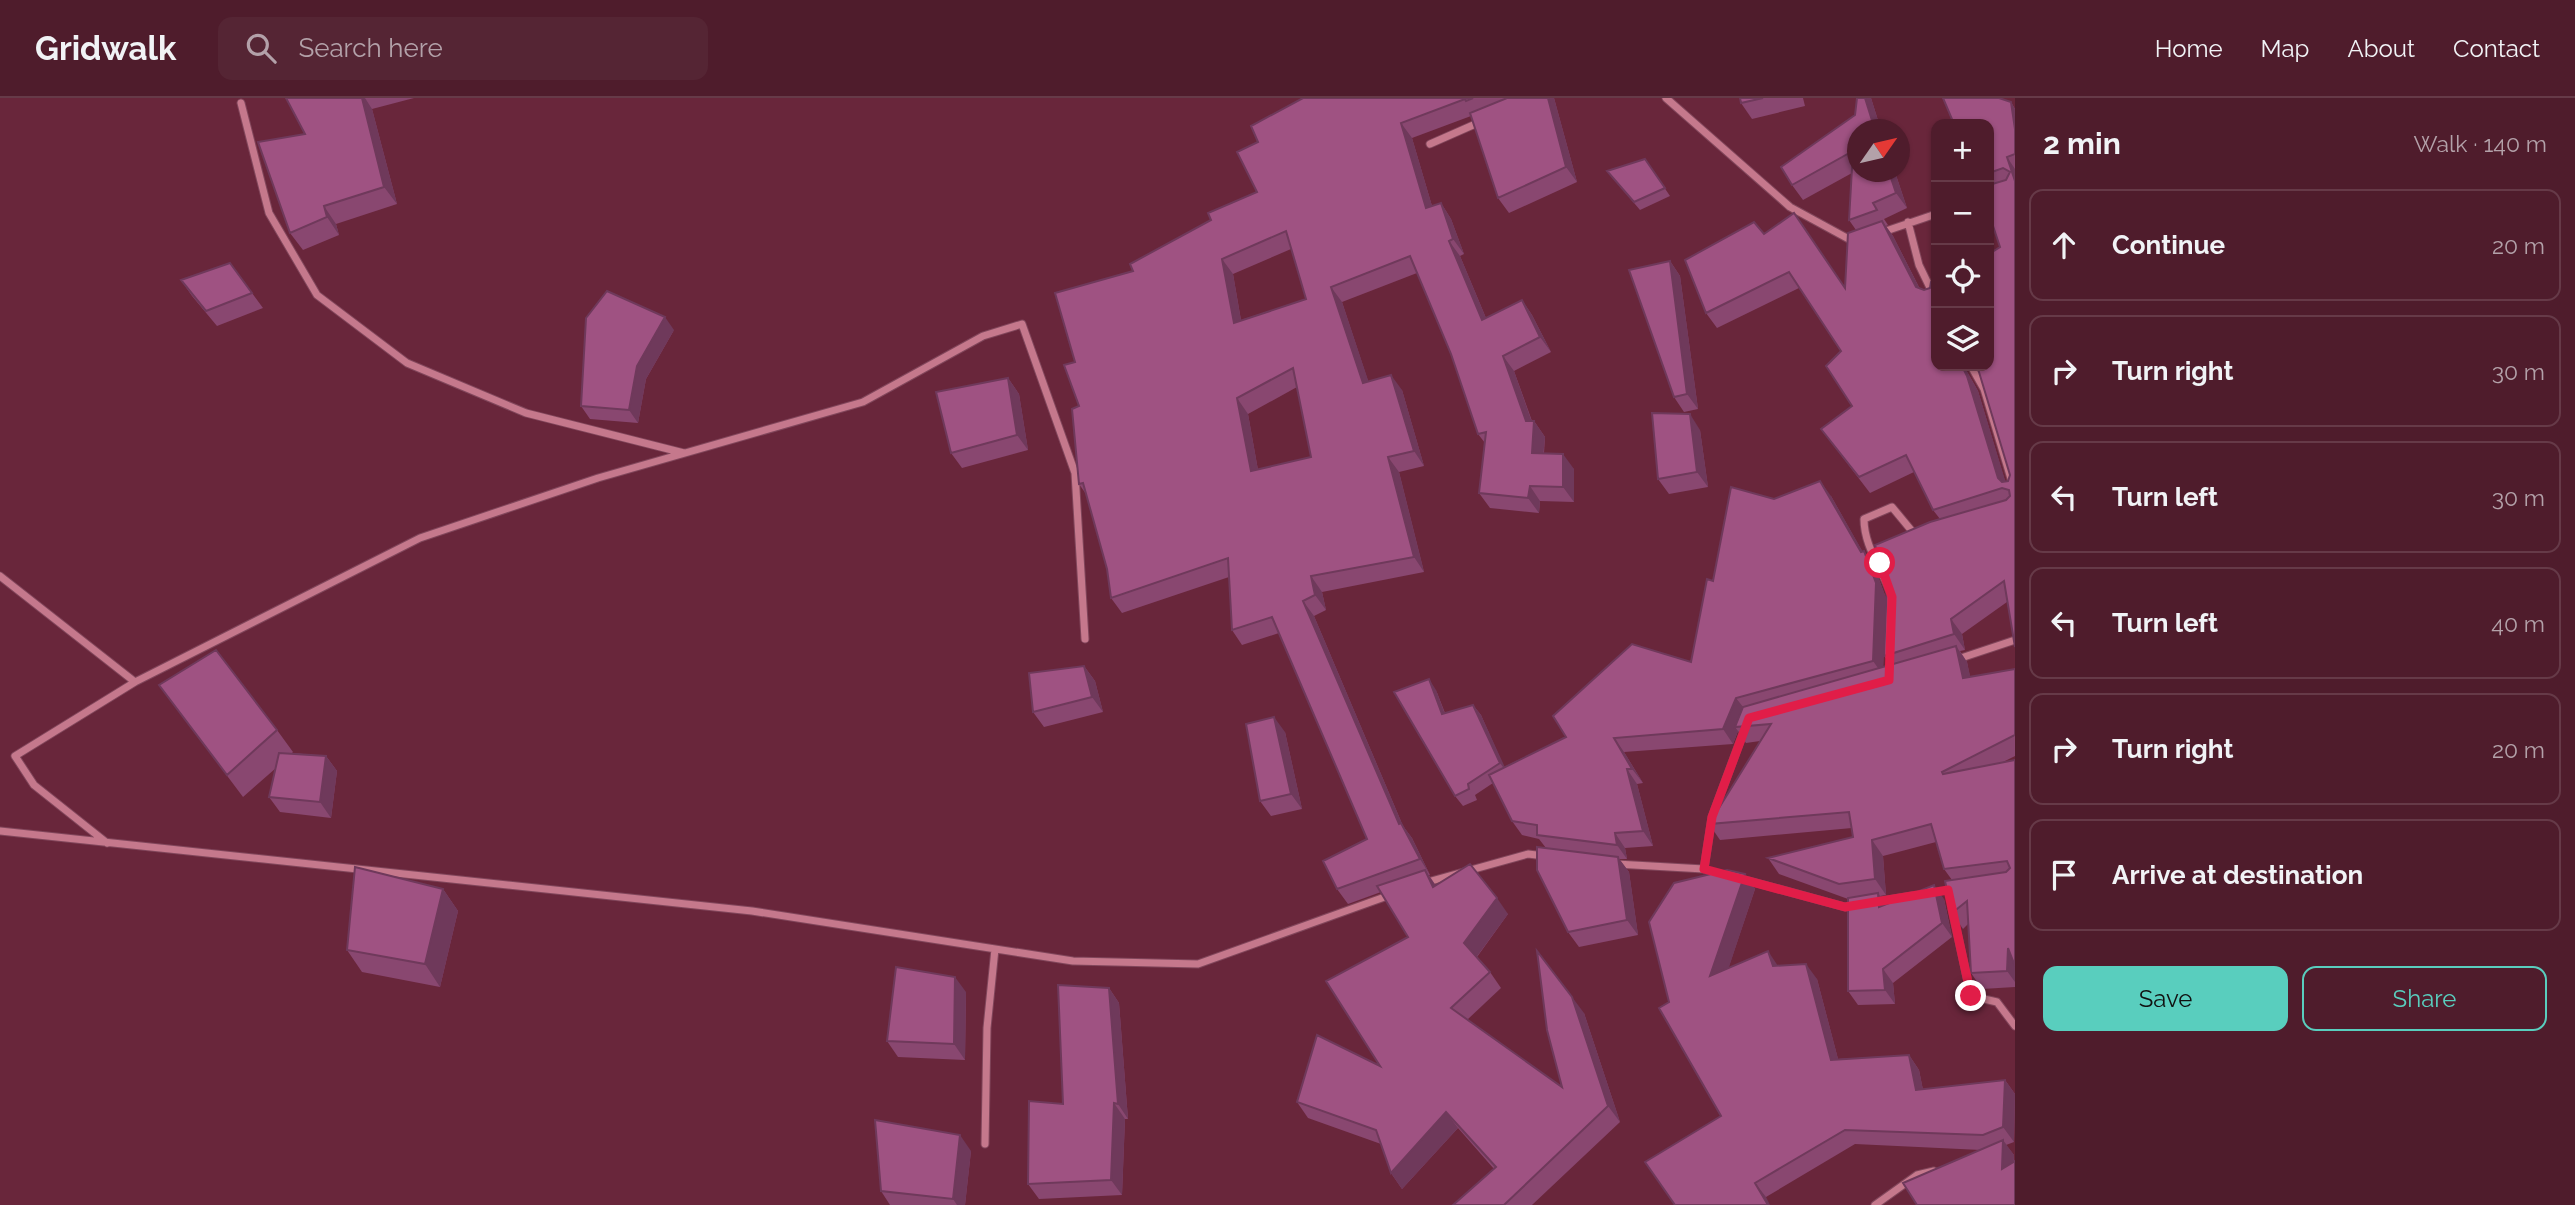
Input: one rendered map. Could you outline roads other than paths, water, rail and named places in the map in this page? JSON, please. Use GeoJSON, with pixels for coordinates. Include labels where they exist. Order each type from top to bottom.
{"type":"FeatureCollection","features":[{"type":"Feature","properties":{"kind":"street"},"geometry":{"type":"LineString","coordinates":[[1666,98],[1790,207],[1855,244],[1866,239]]}},
{"type":"Feature","properties":{"kind":"street"},"geometry":{"type":"LineString","coordinates":[[241,103],[269,213],[317,295],[407,363],[526,413],[685,453]]}},
{"type":"Feature","properties":{"kind":"street"},"geometry":{"type":"LineString","coordinates":[[1430,144],[1490,117]]}},
{"type":"Feature","properties":{"kind":"street"},"geometry":{"type":"LineString","coordinates":[[1876,235],[1931,215]]}},
{"type":"Feature","properties":{"kind":"street"},"geometry":{"type":"LineString","coordinates":[[1908,222],[1919,265],[1931,290]]}},
{"type":"Feature","properties":{"kind":"street"},"geometry":{"type":"LineString","coordinates":[[107,843],[34,785],[15,756],[135,682],[419,538],[598,478],[863,402],[983,336],[1022,324],[1075,473],[1085,639]]}},
{"type":"Feature","properties":{"kind":"street"},"geometry":{"type":"LineString","coordinates":[[1974,371],[1984,389],[2015,492]]}},
{"type":"Feature","properties":{"kind":"street"},"geometry":{"type":"LineString","coordinates":[[1892,597],[1880,563],[1864,540],[1864,519],[1892,507],[1914,536],[1927,534]]}},
{"type":"Feature","properties":{"kind":"street"},"geometry":{"type":"LineString","coordinates":[[0,576],[135,682]]}},
{"type":"Feature","properties":{"kind":"street"},"geometry":{"type":"LineString","coordinates":[[1942,664],[2015,640]]}},
{"type":"Feature","properties":{"kind":"street"},"geometry":{"type":"LineString","coordinates":[[1704,869],[1712,817],[1749,718]]}},
{"type":"Feature","properties":{"kind":"street"},"geometry":{"type":"LineString","coordinates":[[0,831],[751,911],[1073,961],[1198,964],[1405,890]]}},
{"type":"Feature","properties":{"kind":"street"},"geometry":{"type":"LineString","coordinates":[[1417,886],[1528,854],[1553,857]]}},
{"type":"Feature","properties":{"kind":"street"},"geometry":{"type":"LineString","coordinates":[[1604,863],[1704,869],[1717,873]]}},
{"type":"Feature","properties":{"kind":"street"},"geometry":{"type":"LineString","coordinates":[[1730,876],[1845,907],[1922,894]]}},
{"type":"Feature","properties":{"kind":"street"},"geometry":{"type":"LineString","coordinates":[[1951,903],[1971,996],[1997,1002],[2015,1026]]}},
{"type":"Feature","properties":{"kind":"street"},"geometry":{"type":"LineString","coordinates":[[985,1144],[987,1028],[995,949]]}},
{"type":"Feature","properties":{"kind":"street"},"geometry":{"type":"LineString","coordinates":[[1875,1205],[1917,1175],[1944,1169]]}}]}
